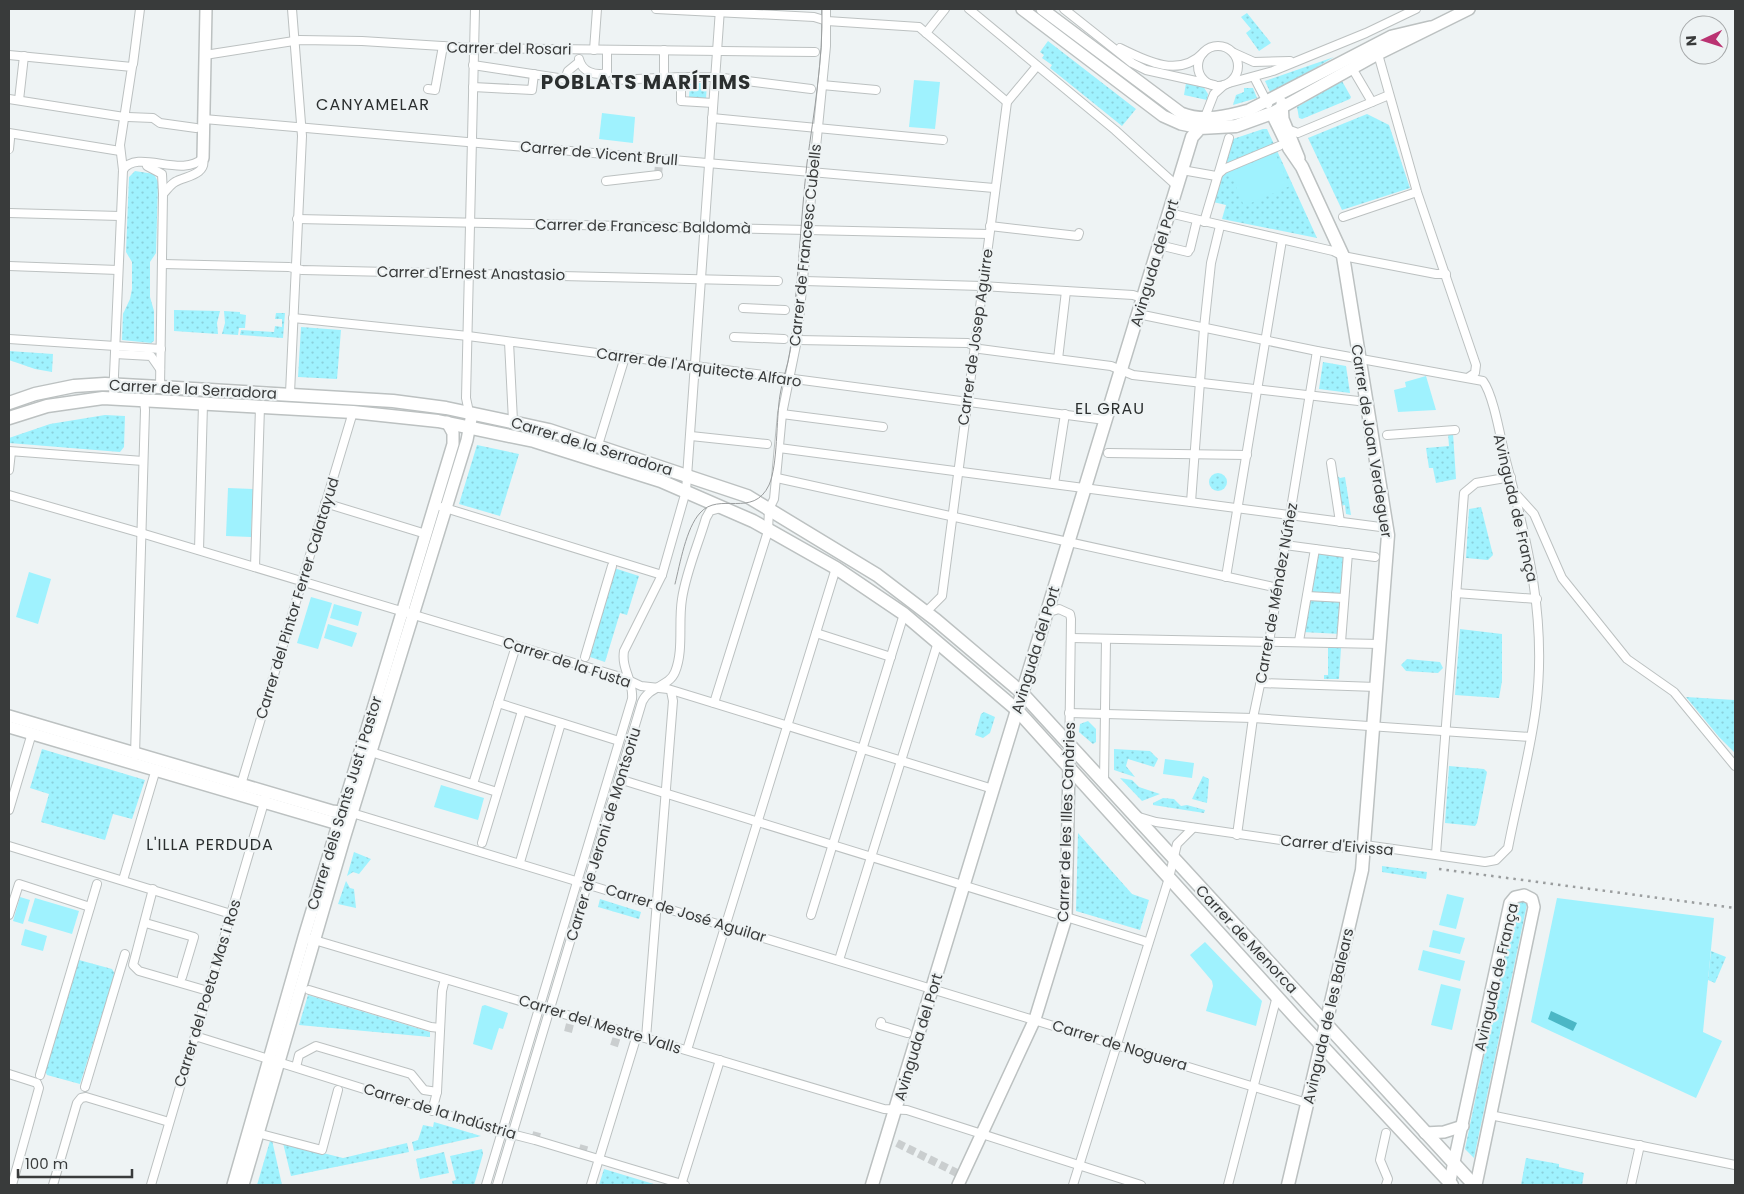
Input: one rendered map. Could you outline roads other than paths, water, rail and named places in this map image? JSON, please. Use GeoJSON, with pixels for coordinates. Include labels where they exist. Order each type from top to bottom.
{"type":"FeatureCollection","features":[{"type":"Feature","properties":{"kind":"main road"},"geometry":{"type":"LineString","coordinates":[[1197,127],[1236,126],[1274,108]]}},
{"type":"Feature","properties":{"kind":"main road","name":"Carrer de Joan Verdeguer"},"geometry":{"type":"LineString","coordinates":[[1274,108],[1289,148],[1302,167],[1342,256],[1388,528],[1364,845]]}},
{"type":"Feature","properties":{"kind":"main road","name":"Avinguda del Port"},"geometry":{"type":"LineString","coordinates":[[872,1185],[1142,298],[1197,127]]}},
{"type":"Feature","properties":{"kind":"main road","name":"Carrer de la Serradora"},"geometry":{"type":"LineString","coordinates":[[9,403],[60,389],[114,385],[376,399],[468,412],[598,445],[747,496],[878,575],[926,612],[1021,692]]}},
{"type":"Feature","properties":{"kind":"main road","name":"Carrer de la Serradora"},"geometry":{"type":"LineString","coordinates":[[9,418],[71,402],[113,398],[353,412],[447,422],[534,441],[686,491],[727,508],[836,568],[904,614],[1017,710]]}},
{"type":"Feature","properties":{"kind":"main road","name":"Carrer de Menorca"},"geometry":{"type":"LineString","coordinates":[[1021,692],[1132,815],[1475,1185]]}},
{"type":"Feature","properties":{"kind":"main road","name":"Carrer de Menorca"},"geometry":{"type":"LineString","coordinates":[[1017,710],[1450,1184]]}},
{"type":"Feature","properties":{"kind":"main road","name":"Avinguda de les Balears"},"geometry":{"type":"LineString","coordinates":[[1288,1185],[1359,885],[1364,845]]}},
{"type":"Feature","properties":{"kind":"street"},"geometry":{"type":"LineString","coordinates":[[113,398],[123,170],[120,151],[140,9]]}},
{"type":"Feature","properties":{"kind":"street"},"geometry":{"type":"LineString","coordinates":[[163,194],[174,183],[200,171],[203,167],[206,9]]}},
{"type":"Feature","properties":{"kind":"street"},"geometry":{"type":"LineString","coordinates":[[290,393],[297,219],[301,176],[301,127],[292,9]]}},
{"type":"Feature","properties":{"kind":"street"},"geometry":{"type":"LineString","coordinates":[[470,427],[466,398],[475,9]]}},
{"type":"Feature","properties":{"kind":"street"},"geometry":{"type":"LineString","coordinates":[[594,50],[597,9]]}},
{"type":"Feature","properties":{"kind":"street"},"geometry":{"type":"LineString","coordinates":[[656,9],[720,10],[814,17],[827,21],[919,27],[1007,102],[1037,66]]}},
{"type":"Feature","properties":{"kind":"street","name":"Carrer de Francesc Cubells"},"geometry":{"type":"LineString","coordinates":[[714,703],[768,531],[768,509],[774,499],[782,414],[797,340],[804,282],[822,85],[827,21],[826,9]]}},
{"type":"Feature","properties":{"kind":"street"},"geometry":{"type":"LineString","coordinates":[[926,33],[945,9]]}},
{"type":"Feature","properties":{"kind":"street"},"geometry":{"type":"LineString","coordinates":[[969,9],[1177,186]]}},
{"type":"Feature","properties":{"kind":"street"},"geometry":{"type":"LineString","coordinates":[[1022,9],[1156,111],[1181,124],[1197,127]]}},
{"type":"Feature","properties":{"kind":"street"},"geometry":{"type":"LineString","coordinates":[[1042,9],[1185,115],[1197,127]]}},
{"type":"Feature","properties":{"kind":"street"},"geometry":{"type":"LineString","coordinates":[[1064,9],[1132,63],[1146,70],[1214,85],[1227,84],[1254,76],[1304,58],[1366,33],[1416,9]]}},
{"type":"Feature","properties":{"kind":"street"},"geometry":{"type":"LineString","coordinates":[[1274,108],[1430,27],[1469,9]]}},
{"type":"Feature","properties":{"kind":"street","name":"Carrer de Jeroni de Montsoriu"},"geometry":{"type":"LineString","coordinates":[[486,1185],[632,699],[630,681],[623,664],[624,651],[662,575],[686,491],[720,10]]}},
{"type":"Feature","properties":{"kind":"street"},"geometry":{"type":"LineString","coordinates":[[1084,25],[1118,47],[1151,62],[1186,66],[1203,53],[1218,46],[1224,46],[1254,62],[1278,63],[1304,58]]}},
{"type":"Feature","properties":{"kind":"street"},"geometry":{"type":"LineString","coordinates":[[1274,108],[1299,82],[1326,71],[1392,36],[1430,27]]}},
{"type":"Feature","properties":{"kind":"street","name":"Carrer del Rosari"},"geometry":{"type":"LineString","coordinates":[[205,56],[294,40],[362,41],[474,48],[814,52]]}},
{"type":"Feature","properties":{"kind":"street"},"geometry":{"type":"LineString","coordinates":[[428,89],[435,90],[443,46]]}},
{"type":"Feature","properties":{"kind":"street"},"geometry":{"type":"LineString","coordinates":[[579,50],[579,62],[589,72],[607,73],[607,50]]}},
{"type":"Feature","properties":{"kind":"street"},"geometry":{"type":"LineString","coordinates":[[664,50],[664,78]]}},
{"type":"Feature","properties":{"kind":"street"},"geometry":{"type":"LineString","coordinates":[[1203,53],[1199,59],[1200,73],[1203,78],[1214,85]]}},
{"type":"Feature","properties":{"kind":"street"},"geometry":{"type":"LineString","coordinates":[[1197,127],[1214,94],[1238,72],[1237,59],[1234,53]]}},
{"type":"Feature","properties":{"kind":"street"},"geometry":{"type":"LineString","coordinates":[[1138,314],[1318,351],[1468,377],[1475,374],[1476,366],[1446,274],[1416,193],[1378,54]]}},
{"type":"Feature","properties":{"kind":"street"},"geometry":{"type":"LineString","coordinates":[[9,55],[132,66]]}},
{"type":"Feature","properties":{"kind":"street"},"geometry":{"type":"LineString","coordinates":[[19,100],[24,56]]}},
{"type":"Feature","properties":{"kind":"street"},"geometry":{"type":"LineString","coordinates":[[473,65],[565,79],[568,71],[579,62]]}},
{"type":"Feature","properties":{"kind":"street"},"geometry":{"type":"LineString","coordinates":[[1352,68],[1369,93],[1372,102]]}},
{"type":"Feature","properties":{"kind":"street"},"geometry":{"type":"LineString","coordinates":[[473,87],[532,90],[534,74]]}},
{"type":"Feature","properties":{"kind":"street"},"geometry":{"type":"LineString","coordinates":[[1254,76],[1287,129],[1302,167]]}},
{"type":"Feature","properties":{"kind":"street"},"geometry":{"type":"LineString","coordinates":[[681,77],[681,101],[712,103]]}},
{"type":"Feature","properties":{"kind":"street"},"geometry":{"type":"LineString","coordinates":[[615,80],[715,77],[811,89]]}},
{"type":"Feature","properties":{"kind":"street"},"geometry":{"type":"LineString","coordinates":[[822,85],[876,90]]}},
{"type":"Feature","properties":{"kind":"street"},"geometry":{"type":"LineString","coordinates":[[1287,129],[1298,133],[1389,95]]}},
{"type":"Feature","properties":{"kind":"street"},"geometry":{"type":"LineString","coordinates":[[9,99],[126,117],[153,118],[160,123],[196,128]]}},
{"type":"Feature","properties":{"kind":"street","name":"Carrer de Josep Aguirre"},"geometry":{"type":"LineString","coordinates":[[926,612],[942,596],[994,188],[1007,102]]}},
{"type":"Feature","properties":{"kind":"street"},"geometry":{"type":"LineString","coordinates":[[712,118],[943,140]]}},
{"type":"Feature","properties":{"kind":"street","name":"Carrer de Vicent Brull"},"geometry":{"type":"LineString","coordinates":[[204,119],[473,141],[660,161],[710,162],[813,173],[994,188]]}},
{"type":"Feature","properties":{"kind":"street"},"geometry":{"type":"LineString","coordinates":[[9,149],[9,136],[120,151]]}},
{"type":"Feature","properties":{"kind":"street"},"geometry":{"type":"LineString","coordinates":[[1159,244],[1189,250],[1220,174],[1229,138]]}},
{"type":"Feature","properties":{"kind":"street"},"geometry":{"type":"LineString","coordinates":[[1182,170],[1216,176],[1224,170],[1279,146]]}},
{"type":"Feature","properties":{"kind":"street"},"geometry":{"type":"LineString","coordinates":[[123,170],[126,166],[136,162],[190,167],[203,158]]}},
{"type":"Feature","properties":{"kind":"street"},"geometry":{"type":"LineString","coordinates":[[136,162],[160,171],[163,178],[160,387]]}},
{"type":"Feature","properties":{"kind":"street"},"geometry":{"type":"LineString","coordinates":[[606,181],[658,175]]}},
{"type":"Feature","properties":{"kind":"street"},"geometry":{"type":"LineString","coordinates":[[1343,217],[1416,193]]}},
{"type":"Feature","properties":{"kind":"street"},"geometry":{"type":"LineString","coordinates":[[9,213],[120,216]]}},
{"type":"Feature","properties":{"kind":"street"},"geometry":{"type":"LineString","coordinates":[[1169,213],[1333,251],[1342,256],[1436,274],[1446,274]]}},
{"type":"Feature","properties":{"kind":"street","name":"Carrer de Francesc Baldomà"},"geometry":{"type":"LineString","coordinates":[[297,219],[808,230],[990,230],[1078,236],[1079,233]]}},
{"type":"Feature","properties":{"kind":"street"},"geometry":{"type":"LineString","coordinates":[[1191,502],[1204,328],[1211,268],[1220,226]]}},
{"type":"Feature","properties":{"kind":"street"},"geometry":{"type":"LineString","coordinates":[[1226,577],[1282,240]]}},
{"type":"Feature","properties":{"kind":"street","name":"Carrer d'Ernest Anastasio"},"geometry":{"type":"LineString","coordinates":[[163,264],[778,281]]}},
{"type":"Feature","properties":{"kind":"street"},"geometry":{"type":"LineString","coordinates":[[9,266],[118,270]]}},
{"type":"Feature","properties":{"kind":"street"},"geometry":{"type":"LineString","coordinates":[[804,282],[982,286],[1142,298]]}},
{"type":"Feature","properties":{"kind":"street"},"geometry":{"type":"LineString","coordinates":[[1058,359],[1066,291]]}},
{"type":"Feature","properties":{"kind":"street"},"geometry":{"type":"LineString","coordinates":[[743,308],[784,310]]}},
{"type":"Feature","properties":{"kind":"street","name":"Carrer de l'Arquitecte Alfaro"},"geometry":{"type":"LineString","coordinates":[[293,318],[468,336],[1105,420]]}},
{"type":"Feature","properties":{"kind":"street"},"geometry":{"type":"LineString","coordinates":[[734,337],[784,340]]}},
{"type":"Feature","properties":{"kind":"street"},"geometry":{"type":"LineString","coordinates":[[9,339],[115,350],[151,356],[160,369]]}},
{"type":"Feature","properties":{"kind":"street"},"geometry":{"type":"LineString","coordinates":[[797,340],[968,344],[980,349],[1058,359],[1121,370],[1134,375],[1367,402]]}},
{"type":"Feature","properties":{"kind":"street"},"geometry":{"type":"LineString","coordinates":[[509,342],[513,422]]}},
{"type":"Feature","properties":{"kind":"street"},"geometry":{"type":"LineString","coordinates":[[115,350],[161,349]]}},
{"type":"Feature","properties":{"kind":"street","name":"Carrer de Méndez Núñez"},"geometry":{"type":"LineString","coordinates":[[1237,835],[1253,718],[1270,642],[1318,351]]}},
{"type":"Feature","properties":{"kind":"street"},"geometry":{"type":"LineString","coordinates":[[598,445],[625,357]]}},
{"type":"Feature","properties":{"kind":"street","name":"Avinguda de França"},"geometry":{"type":"LineString","coordinates":[[1468,377],[1480,379],[1486,385],[1530,555],[1536,599],[1538,677],[1531,737],[1508,848]]}},
{"type":"Feature","properties":{"kind":"street"},"geometry":{"type":"LineString","coordinates":[[140,765],[134,753],[144,400]]}},
{"type":"Feature","properties":{"kind":"street"},"geometry":{"type":"LineString","coordinates":[[199,550],[203,404]]}},
{"type":"Feature","properties":{"kind":"street"},"geometry":{"type":"LineString","coordinates":[[255,567],[260,407]]}},
{"type":"Feature","properties":{"kind":"street","name":"Carrer del Pintor Ferrer Calatayud"},"geometry":{"type":"LineString","coordinates":[[240,790],[353,412]]}},
{"type":"Feature","properties":{"kind":"street"},"geometry":{"type":"LineString","coordinates":[[782,414],[883,427]]}},
{"type":"Feature","properties":{"kind":"street"},"geometry":{"type":"LineString","coordinates":[[1054,484],[1065,414]]}},
{"type":"Feature","properties":{"kind":"street","name":"Carrer dels Sants Just i Pastor"},"geometry":{"type":"LineString","coordinates":[[347,813],[371,752],[426,534],[440,506],[454,439],[447,422]]}},
{"type":"Feature","properties":{"kind":"street","name":"Carrer dels Sants Just i Pastor"},"geometry":{"type":"LineString","coordinates":[[233,1185],[274,1060],[440,506],[470,427]]}},
{"type":"Feature","properties":{"kind":"street"},"geometry":{"type":"LineString","coordinates":[[1387,434],[1455,430]]}},
{"type":"Feature","properties":{"kind":"street"},"geometry":{"type":"LineString","coordinates":[[691,436],[767,444]]}},
{"type":"Feature","properties":{"kind":"street"},"geometry":{"type":"LineString","coordinates":[[779,448],[1388,528]]}},
{"type":"Feature","properties":{"kind":"street"},"geometry":{"type":"LineString","coordinates":[[9,470],[10,452],[143,461]]}},
{"type":"Feature","properties":{"kind":"street"},"geometry":{"type":"LineString","coordinates":[[1108,453],[1247,455]]}},
{"type":"Feature","properties":{"kind":"street"},"geometry":{"type":"LineString","coordinates":[[1331,463],[1340,522]]}},
{"type":"Feature","properties":{"kind":"street"},"geometry":{"type":"LineString","coordinates":[[1436,854],[1464,493],[1476,483],[1511,477]]}},
{"type":"Feature","properties":{"kind":"street"},"geometry":{"type":"LineString","coordinates":[[777,478],[1278,588]]}},
{"type":"Feature","properties":{"kind":"street"},"geometry":{"type":"LineString","coordinates":[[1515,492],[1534,514],[1562,578],[1627,659],[1674,692],[1735,766]]}},
{"type":"Feature","properties":{"kind":"street","name":"Carrer de la Fusta"},"geometry":{"type":"LineString","coordinates":[[9,495],[302,581],[630,681],[641,686],[668,689],[993,789]]}},
{"type":"Feature","properties":{"kind":"street"},"geometry":{"type":"LineString","coordinates":[[325,504],[426,534]]}},
{"type":"Feature","properties":{"kind":"street"},"geometry":{"type":"LineString","coordinates":[[440,506],[662,575]]}},
{"type":"Feature","properties":{"kind":"street","name":"Carrer de Jeroni de Montsoriu"},"geometry":{"type":"LineString","coordinates":[[497,1185],[642,702],[645,696],[655,687],[665,683],[674,674],[678,658],[682,599],[706,518],[710,511],[727,508]]}},
{"type":"Feature","properties":{"kind":"street"},"geometry":{"type":"LineString","coordinates":[[1285,544],[1375,557]]}},
{"type":"Feature","properties":{"kind":"street"},"geometry":{"type":"LineString","coordinates":[[1299,641],[1315,549]]}},
{"type":"Feature","properties":{"kind":"street"},"geometry":{"type":"LineString","coordinates":[[1341,642],[1348,553]]}},
{"type":"Feature","properties":{"kind":"street"},"geometry":{"type":"LineString","coordinates":[[585,658],[612,566]]}},
{"type":"Feature","properties":{"kind":"street"},"geometry":{"type":"LineString","coordinates":[[687,1050],[836,568]]}},
{"type":"Feature","properties":{"kind":"street"},"geometry":{"type":"LineString","coordinates":[[1456,593],[1536,599]]}},
{"type":"Feature","properties":{"kind":"street"},"geometry":{"type":"LineString","coordinates":[[1308,596],[1344,598]]}},
{"type":"Feature","properties":{"kind":"street","name":"Carrer de les Illes Canàries"},"geometry":{"type":"LineString","coordinates":[[958,1185],[984,1134],[1035,1019],[1066,918],[1070,614],[1059,609],[1046,613]]}},
{"type":"Feature","properties":{"kind":"street"},"geometry":{"type":"LineString","coordinates":[[811,915],[904,614]]}},
{"type":"Feature","properties":{"kind":"street"},"geometry":{"type":"LineString","coordinates":[[816,633],[891,656]]}},
{"type":"Feature","properties":{"kind":"street"},"geometry":{"type":"LineString","coordinates":[[1071,638],[1380,644]]}},
{"type":"Feature","properties":{"kind":"street"},"geometry":{"type":"LineString","coordinates":[[1104,783],[1106,639]]}},
{"type":"Feature","properties":{"kind":"street"},"geometry":{"type":"LineString","coordinates":[[839,960],[938,642]]}},
{"type":"Feature","properties":{"kind":"street"},"geometry":{"type":"LineString","coordinates":[[473,784],[516,646]]}},
{"type":"Feature","properties":{"kind":"street"},"geometry":{"type":"LineString","coordinates":[[1260,683],[1376,687]]}},
{"type":"Feature","properties":{"kind":"street"},"geometry":{"type":"LineString","coordinates":[[646,1038],[667,793],[673,700],[671,691]]}},
{"type":"Feature","properties":{"kind":"street"},"geometry":{"type":"LineString","coordinates":[[498,703],[619,741]]}},
{"type":"Feature","properties":{"kind":"street"},"geometry":{"type":"LineString","coordinates":[[482,843],[522,711]]}},
{"type":"Feature","properties":{"kind":"street"},"geometry":{"type":"LineString","coordinates":[[1069,713],[1253,718],[1531,737]]}},
{"type":"Feature","properties":{"kind":"street"},"geometry":{"type":"LineString","coordinates":[[9,716],[169,764],[240,790]]}},
{"type":"Feature","properties":{"kind":"street"},"geometry":{"type":"LineString","coordinates":[[520,862],[561,723]]}},
{"type":"Feature","properties":{"kind":"street"},"geometry":{"type":"LineString","coordinates":[[9,726],[156,770],[332,812],[347,813]]}},
{"type":"Feature","properties":{"kind":"street"},"geometry":{"type":"LineString","coordinates":[[9,810],[32,733],[35,729],[46,727]]}},
{"type":"Feature","properties":{"kind":"street"},"geometry":{"type":"LineString","coordinates":[[371,752],[497,792]]}},
{"type":"Feature","properties":{"kind":"street"},"geometry":{"type":"LineString","coordinates":[[122,880],[156,770],[169,764]]}},
{"type":"Feature","properties":{"kind":"street"},"geometry":{"type":"LineString","coordinates":[[619,779],[833,843],[1147,942]]}},
{"type":"Feature","properties":{"kind":"street"},"geometry":{"type":"LineString","coordinates":[[266,797],[343,826]]}},
{"type":"Feature","properties":{"kind":"street","name":"Carrer del Poeta Mas i Ros"},"geometry":{"type":"LineString","coordinates":[[151,1185],[266,797]]}},
{"type":"Feature","properties":{"kind":"street","name":"Carrer de José Aguilar"},"geometry":{"type":"LineString","coordinates":[[347,813],[520,862],[933,988]]}},
{"type":"Feature","properties":{"kind":"street","name":"Carrer d'Eivissa"},"geometry":{"type":"LineString","coordinates":[[1132,815],[1156,822],[1193,828],[1336,848],[1364,845],[1492,862],[1508,848]]}},
{"type":"Feature","properties":{"kind":"street"},"geometry":{"type":"LineString","coordinates":[[1073,1185],[1147,942],[1169,878],[1177,844],[1193,828]]}},
{"type":"Feature","properties":{"kind":"street"},"geometry":{"type":"LineString","coordinates":[[9,846],[231,914]]}},
{"type":"Feature","properties":{"kind":"street"},"geometry":{"type":"LineString","coordinates":[[9,915],[19,884],[90,907]]}},
{"type":"Feature","properties":{"kind":"street"},"geometry":{"type":"LineString","coordinates":[[40,1074],[97,884]]}},
{"type":"Feature","properties":{"kind":"street"},"geometry":{"type":"LineString","coordinates":[[153,889],[132,961],[133,965],[139,971],[208,991]]}},
{"type":"Feature","properties":{"kind":"street","name":"Avinguda de França"},"geometry":{"type":"LineString","coordinates":[[1450,1184],[1510,903],[1515,897],[1524,895],[1532,899],[1534,907],[1475,1185]]}},
{"type":"Feature","properties":{"kind":"street"},"geometry":{"type":"LineString","coordinates":[[149,924],[194,937],[182,977]]}},
{"type":"Feature","properties":{"kind":"street","name":"Carrer del Mestre Valls"},"geometry":{"type":"LineString","coordinates":[[309,939],[881,1108],[907,1110],[1141,1185]]}},
{"type":"Feature","properties":{"kind":"street"},"geometry":{"type":"LineString","coordinates":[[85,1087],[125,954]]}},
{"type":"Feature","properties":{"kind":"street"},"geometry":{"type":"LineString","coordinates":[[432,1111],[437,1092],[442,991],[445,979]]}},
{"type":"Feature","properties":{"kind":"street","name":"Carrer de Noguera"},"geometry":{"type":"LineString","coordinates":[[933,988],[1307,1103]]}},
{"type":"Feature","properties":{"kind":"street"},"geometry":{"type":"LineString","coordinates":[[309,990],[431,1027],[440,1028]]}},
{"type":"Feature","properties":{"kind":"street"},"geometry":{"type":"LineString","coordinates":[[1228,1185],[1252,1086],[1277,996]]}},
{"type":"Feature","properties":{"kind":"street"},"geometry":{"type":"LineString","coordinates":[[881,1022],[880,1026],[907,1033]]}},
{"type":"Feature","properties":{"kind":"street"},"geometry":{"type":"LineString","coordinates":[[591,1185],[637,1035]]}},
{"type":"Feature","properties":{"kind":"street","name":"Carrer de la Indústria"},"geometry":{"type":"LineString","coordinates":[[195,1036],[432,1111],[682,1185]]}},
{"type":"Feature","properties":{"kind":"street"},"geometry":{"type":"LineString","coordinates":[[296,1067],[299,1055],[316,1046],[411,1074],[424,1090],[437,1092]]}},
{"type":"Feature","properties":{"kind":"street","name":"Carrer dels Sants Just i Pastor"},"geometry":{"type":"LineString","coordinates":[[243,1185],[274,1060]]}},
{"type":"Feature","properties":{"kind":"street"},"geometry":{"type":"LineString","coordinates":[[682,1185],[720,1060]]}},
{"type":"Feature","properties":{"kind":"street"},"geometry":{"type":"LineString","coordinates":[[9,1074],[39,1086],[12,1185]]}},
{"type":"Feature","properties":{"kind":"street"},"geometry":{"type":"LineString","coordinates":[[257,1133],[322,1150],[338,1090]]}},
{"type":"Feature","properties":{"kind":"street"},"geometry":{"type":"LineString","coordinates":[[53,1185],[77,1103],[81,1098],[86,1097],[169,1122]]}},
{"type":"Feature","properties":{"kind":"street"},"geometry":{"type":"LineString","coordinates":[[1490,1115],[1735,1165]]}},
{"type":"Feature","properties":{"kind":"street"},"geometry":{"type":"LineString","coordinates":[[1425,1133],[1444,1132],[1463,1126]]}},
{"type":"Feature","properties":{"kind":"street"},"geometry":{"type":"LineString","coordinates":[[1386,1132],[1380,1160],[1388,1179],[1386,1185]]}},
{"type":"Feature","properties":{"kind":"street"},"geometry":{"type":"LineString","coordinates":[[1631,1185],[1640,1145]]}},
{"type":"Feature","properties":{"kind":"tunnel"},"geometry":{"type":"LineString","coordinates":[[658,175],[659,164]]}},
{"type":"Feature","properties":{"kind":"tunnel"},"geometry":{"type":"LineString","coordinates":[[568,1032],[572,1016]]}},
{"type":"Feature","properties":{"kind":"tunnel"},"geometry":{"type":"LineString","coordinates":[[614,1046],[619,1030]]}},
{"type":"Feature","properties":{"kind":"tunnel"},"geometry":{"type":"LineString","coordinates":[[535,1140],[538,1129]]}},
{"type":"Feature","properties":{"kind":"tunnel"},"geometry":{"type":"LineString","coordinates":[[582,1153],[585,1143]]}},
{"type":"Feature","properties":{"kind":"tunnel"},"geometry":{"type":"LineString","coordinates":[[897,1143],[963,1176]]}},
{"type":"Feature","properties":{"kind":"tram line"},"geometry":{"type":"LineString","coordinates":[[675,584],[687,537],[700,513],[708,507],[717,504],[754,501],[762,495],[769,485],[772,476],[780,395],[789,357],[793,328],[807,163],[820,67],[822,9]]}},
{"type":"Feature","properties":{"kind":"railway"},"geometry":{"type":"LineString","coordinates":[[1439,869],[1735,908]]}},
{"type":"Feature","properties":{"kind":"district","name":"POBLATS MARÍTIMS"},"geometry":{"type":"Point","coordinates":[646,82]}},
{"type":"Feature","properties":{"kind":"district","name":"CANYAMELAR"},"geometry":{"type":"Point","coordinates":[373,104]}},
{"type":"Feature","properties":{"kind":"district","name":"EL GRAU"},"geometry":{"type":"Point","coordinates":[1110,408]}},
{"type":"Feature","properties":{"kind":"district","name":"L'ILLA PERDUDA"},"geometry":{"type":"Point","coordinates":[210,844]}}]}
